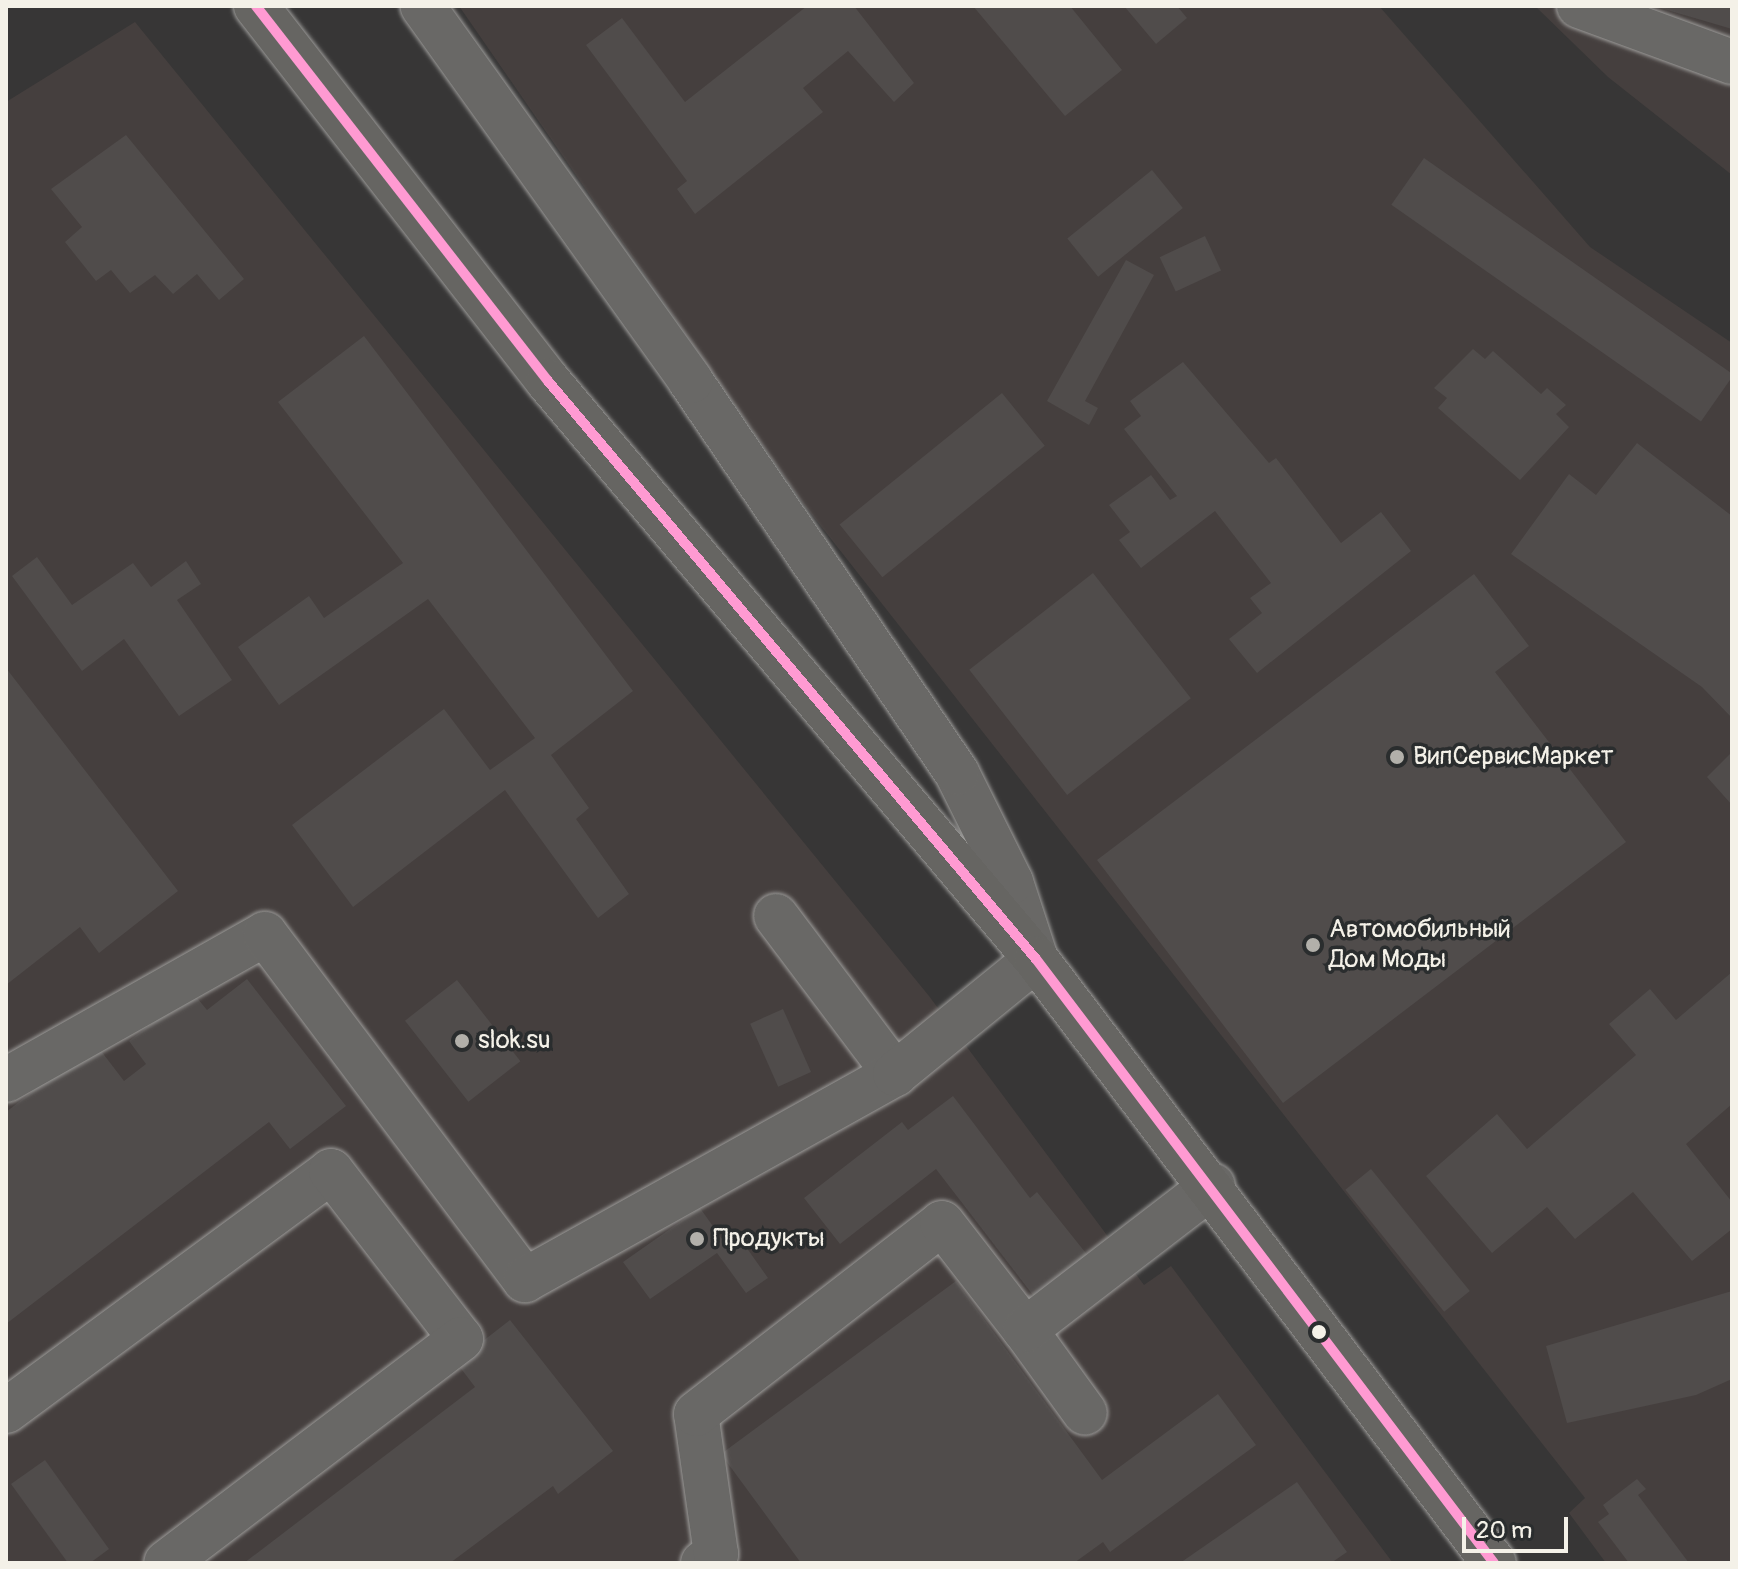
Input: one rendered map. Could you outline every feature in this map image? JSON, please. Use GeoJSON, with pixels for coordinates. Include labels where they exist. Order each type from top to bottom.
{"type":"FeatureCollection","features":[{"type":"Feature","properties":{"kind":"main road"},"geometry":{"type":"LineString","coordinates":[[256,6],[548,381],[934,842],[1036,959],[1213,1185],[1494,1563]]}},
{"type":"Feature","properties":{"kind":"lane"},"geometry":{"type":"LineString","coordinates":[[6,1080],[265,934],[525,1280],[895,1074],[1036,959],[1011,882],[957,773],[691,381],[423,6]]}},
{"type":"Feature","properties":{"kind":"lane"},"geometry":{"type":"LineString","coordinates":[[1579,6],[1732,62]]}},
{"type":"Feature","properties":{"kind":"lane"},"geometry":{"type":"LineString","coordinates":[[934,842],[961,815],[957,773]]}},
{"type":"Feature","properties":{"kind":"lane"},"geometry":{"type":"LineString","coordinates":[[776,916],[895,1074]]}},
{"type":"Feature","properties":{"kind":"lane"},"geometry":{"type":"LineString","coordinates":[[6,1411],[331,1171],[461,1339],[166,1563]]}},
{"type":"Feature","properties":{"kind":"lane"},"geometry":{"type":"LineString","coordinates":[[1025,1330],[1213,1185]]}},
{"type":"Feature","properties":{"kind":"lane"},"geometry":{"type":"LineString","coordinates":[[703,1563],[716,1554],[696,1414],[942,1223],[1085,1413]]}},
{"type":"Feature","properties":{"kind":"shaded area"},"geometry":{"type":"Polygon","coordinates":[[[459,6],[1379,6],[1590,247],[1732,343],[1732,1563],[1606,1563],[1569,1513],[1585,1498],[802,502],[459,6]]]}},
{"type":"Feature","properties":{"kind":"shaded area"},"geometry":{"type":"Polygon","coordinates":[[[1535,6],[1732,6],[1732,175],[1608,77],[1535,6]]]}},
{"type":"Feature","properties":{"kind":"shaded area"},"geometry":{"type":"Polygon","coordinates":[[[135,22],[929,996],[1144,1285],[1171,1266],[1393,1563],[6,1563],[6,102],[135,22]]]}},
{"type":"Feature","properties":{"kind":"building"},"geometry":{"type":"Polygon","coordinates":[[[807,6],[854,6],[914,83],[894,102],[848,51],[803,88],[823,112],[695,214],[677,189],[687,181],[586,45],[622,18],[685,102],[807,6]]]}},
{"type":"Feature","properties":{"kind":"building"},"geometry":{"type":"Polygon","coordinates":[[[973,6],[1070,6],[1122,70],[1065,116],[973,6]]]}},
{"type":"Feature","properties":{"kind":"building"},"geometry":{"type":"Polygon","coordinates":[[[1124,6],[1177,6],[1187,18],[1156,44],[1124,6]]]}},
{"type":"Feature","properties":{"kind":"building"},"geometry":{"type":"Polygon","coordinates":[[[1732,6],[1732,29],[1657,7],[1732,6]]]}},
{"type":"Feature","properties":{"kind":"building"},"geometry":{"type":"Polygon","coordinates":[[[126,135],[244,279],[219,300],[197,274],[173,294],[155,275],[130,293],[111,270],[96,281],[65,242],[82,227],[51,189],[126,135]]]}},
{"type":"Feature","properties":{"kind":"building"},"geometry":{"type":"Polygon","coordinates":[[[1424,158],[1732,374],[1701,422],[1391,205],[1424,158]]]}},
{"type":"Feature","properties":{"kind":"building"},"geometry":{"type":"Polygon","coordinates":[[[1152,170],[1183,208],[1098,277],[1067,239],[1152,170]]]}},
{"type":"Feature","properties":{"kind":"building"},"geometry":{"type":"Polygon","coordinates":[[[1205,236],[1221,270],[1176,292],[1160,257],[1205,236]]]}},
{"type":"Feature","properties":{"kind":"building"},"geometry":{"type":"Polygon","coordinates":[[[1126,260],[1154,275],[1085,401],[1098,408],[1089,425],[1047,401],[1126,260]]]}},
{"type":"Feature","properties":{"kind":"building"},"geometry":{"type":"Polygon","coordinates":[[[364,336],[633,691],[551,755],[589,808],[576,819],[629,894],[598,918],[505,790],[353,907],[292,825],[444,709],[490,770],[535,738],[428,599],[279,705],[238,647],[309,596],[324,618],[403,563],[278,402],[364,336]]]}},
{"type":"Feature","properties":{"kind":"building"},"geometry":{"type":"Polygon","coordinates":[[[1473,349],[1485,359],[1493,351],[1541,394],[1547,388],[1566,405],[1556,414],[1569,427],[1520,480],[1438,408],[1447,398],[1434,388],[1473,349]]]}},
{"type":"Feature","properties":{"kind":"building"},"geometry":{"type":"Polygon","coordinates":[[[1183,362],[1269,463],[1276,458],[1341,543],[1381,512],[1411,551],[1257,673],[1229,639],[1262,613],[1250,598],[1271,583],[1215,511],[1141,568],[1119,540],[1130,532],[1109,505],[1151,475],[1170,500],[1177,496],[1124,429],[1141,416],[1130,401],[1183,362]]]}},
{"type":"Feature","properties":{"kind":"building"},"geometry":{"type":"Polygon","coordinates":[[[1002,393],[1045,446],[882,577],[840,525],[1002,393]]]}},
{"type":"Feature","properties":{"kind":"building"},"geometry":{"type":"Polygon","coordinates":[[[1637,443],[1732,516],[1732,718],[1702,687],[1511,554],[1569,474],[1596,495],[1637,443]]]}},
{"type":"Feature","properties":{"kind":"building"},"geometry":{"type":"Polygon","coordinates":[[[37,557],[72,605],[133,563],[151,587],[186,561],[201,584],[177,600],[232,680],[179,716],[124,639],[82,671],[12,576],[37,557]]]}},
{"type":"Feature","properties":{"kind":"building"},"geometry":{"type":"Polygon","coordinates":[[[1093,573],[1191,698],[1067,795],[969,670],[1093,573]]]}},
{"type":"Feature","properties":{"kind":"building","name":"ВипСервисМаркет"},"geometry":{"type":"Polygon","coordinates":[[[1474,574],[1529,646],[1495,672],[1626,842],[1283,1103],[1097,860],[1474,574]]]}},
{"type":"Feature","properties":{"kind":"building"},"geometry":{"type":"Polygon","coordinates":[[[6,668],[178,891],[99,953],[80,927],[6,985],[6,668]]]}},
{"type":"Feature","properties":{"kind":"building"},"geometry":{"type":"Polygon","coordinates":[[[1732,752],[1732,805],[1707,777],[1732,752]]]}},
{"type":"Feature","properties":{"kind":"building"},"geometry":{"type":"Polygon","coordinates":[[[1732,972],[1732,1104],[1686,1144],[1732,1202],[1732,1229],[1692,1261],[1633,1192],[1575,1239],[1547,1207],[1492,1253],[1426,1176],[1497,1114],[1527,1149],[1636,1055],[1609,1024],[1650,989],[1676,1020],[1732,972]]]}},
{"type":"Feature","properties":{"kind":"building"},"geometry":{"type":"Polygon","coordinates":[[[247,979],[346,1106],[290,1149],[269,1122],[6,1324],[6,1112],[95,1043],[124,1081],[146,1064],[129,1041],[193,993],[207,1010],[247,979]]]}},
{"type":"Feature","properties":{"kind":"building","name":"slok.su"},"geometry":{"type":"Polygon","coordinates":[[[457,980],[520,1061],[468,1102],[405,1021],[457,980]]]}},
{"type":"Feature","properties":{"kind":"building"},"geometry":{"type":"Polygon","coordinates":[[[783,1009],[811,1072],[778,1087],[750,1024],[783,1009]]]}},
{"type":"Feature","properties":{"kind":"building"},"geometry":{"type":"Polygon","coordinates":[[[953,1096],[1030,1198],[1037,1192],[1089,1257],[1036,1299],[936,1169],[840,1244],[804,1198],[902,1122],[908,1130],[953,1096]]]}},
{"type":"Feature","properties":{"kind":"building"},"geometry":{"type":"Polygon","coordinates":[[[1371,1169],[1470,1291],[1444,1312],[1345,1190],[1371,1169]]]}},
{"type":"Feature","properties":{"kind":"building"},"geometry":{"type":"Polygon","coordinates":[[[700,1208],[727,1246],[739,1237],[768,1278],[746,1293],[717,1253],[650,1299],[623,1262],[700,1208]]]}},
{"type":"Feature","properties":{"kind":"building"},"geometry":{"type":"Polygon","coordinates":[[[956,1281],[1102,1480],[1218,1394],[1256,1445],[1110,1552],[1103,1542],[1074,1563],[801,1563],[721,1454],[956,1281]]]}},
{"type":"Feature","properties":{"kind":"building"},"geometry":{"type":"Polygon","coordinates":[[[1732,1291],[1732,1379],[1696,1395],[1567,1423],[1546,1346],[1732,1291]]]}},
{"type":"Feature","properties":{"kind":"building"},"geometry":{"type":"Polygon","coordinates":[[[510,1320],[613,1451],[558,1494],[553,1486],[450,1563],[244,1563],[475,1387],[456,1362],[510,1320]]]}},
{"type":"Feature","properties":{"kind":"building"},"geometry":{"type":"Polygon","coordinates":[[[45,1460],[109,1549],[90,1563],[68,1563],[11,1484],[45,1460]]]}},
{"type":"Feature","properties":{"kind":"building"},"geometry":{"type":"Polygon","coordinates":[[[1637,1479],[1646,1489],[1638,1495],[1689,1563],[1629,1563],[1598,1522],[1609,1514],[1603,1505],[1637,1479]]]}},
{"type":"Feature","properties":{"kind":"building"},"geometry":{"type":"Polygon","coordinates":[[[1297,1482],[1347,1552],[1331,1563],[1180,1563],[1297,1482]]]}},
{"type":"Feature","properties":{"kind":"transit line"},"geometry":{"type":"LineString","coordinates":[[256,6],[548,381],[1036,959],[1494,1563]]}},
{"type":"Feature","properties":{"kind":"place","name":"ВипСервисМаркет"},"geometry":{"type":"Point","coordinates":[1397,757]}},
{"type":"Feature","properties":{"kind":"place","name":"Автомобильный Дом Моды"},"geometry":{"type":"Point","coordinates":[1313,945]}},
{"type":"Feature","properties":{"kind":"place","name":"slok.su"},"geometry":{"type":"Point","coordinates":[462,1041]}},
{"type":"Feature","properties":{"kind":"place","name":"Продукты"},"geometry":{"type":"Point","coordinates":[697,1239]}}]}
